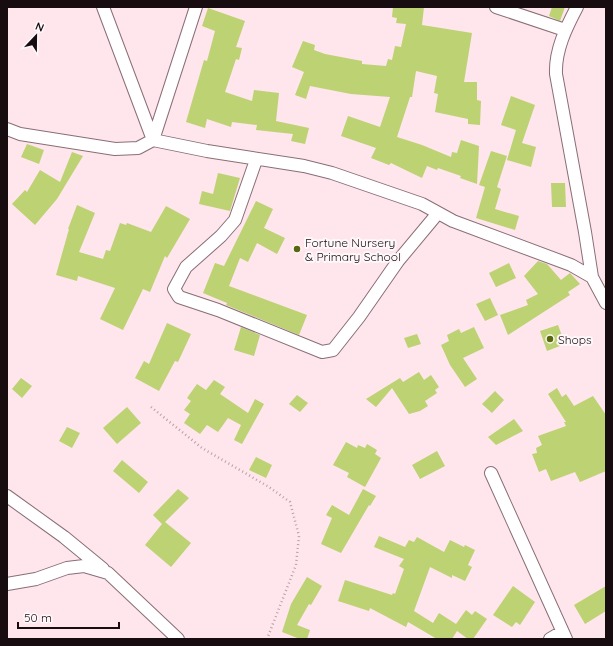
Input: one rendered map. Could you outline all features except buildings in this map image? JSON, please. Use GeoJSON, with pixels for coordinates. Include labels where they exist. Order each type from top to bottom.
{"type":"FeatureCollection","features":[{"type":"Feature","properties":{"kind":"street"},"geometry":{"type":"LineString","coordinates":[[103,7],[153,140]]}},
{"type":"Feature","properties":{"kind":"street"},"geometry":{"type":"LineString","coordinates":[[153,140],[196,7]]}},
{"type":"Feature","properties":{"kind":"street"},"geometry":{"type":"LineString","coordinates":[[496,7],[565,30]]}},
{"type":"Feature","properties":{"kind":"street"},"geometry":{"type":"LineString","coordinates":[[577,7],[565,30],[556,61],[556,74],[592,277],[606,303]]}},
{"type":"Feature","properties":{"kind":"street"},"geometry":{"type":"LineString","coordinates":[[7,129],[20,134],[115,149],[138,148],[153,140],[207,152],[304,166],[415,202],[453,220],[571,265],[592,277]]}},
{"type":"Feature","properties":{"kind":"street"},"geometry":{"type":"LineString","coordinates":[[256,160],[235,220],[221,236],[186,267],[174,289],[179,297],[218,310],[322,352],[333,350],[359,317],[398,261],[438,213]]}},
{"type":"Feature","properties":{"kind":"street"},"geometry":{"type":"LineString","coordinates":[[491,473],[564,636],[550,639]]}},
{"type":"Feature","properties":{"kind":"street"},"geometry":{"type":"LineString","coordinates":[[7,496],[64,537],[108,573],[178,639]]}},
{"type":"Feature","properties":{"kind":"street"},"geometry":{"type":"LineString","coordinates":[[7,584],[36,578],[67,568],[84,566],[108,573]]}},
{"type":"Feature","properties":{"kind":"path"},"geometry":{"type":"LineString","coordinates":[[151,407],[202,448],[270,487],[290,502],[299,536],[296,565],[268,639]]}},
{"type":"Feature","properties":{"kind":"place","name":"Fortune Nursery & Primary School"},"geometry":{"type":"Point","coordinates":[297,249]}},
{"type":"Feature","properties":{"kind":"place","name":"Shops"},"geometry":{"type":"Point","coordinates":[550,339]}}]}
